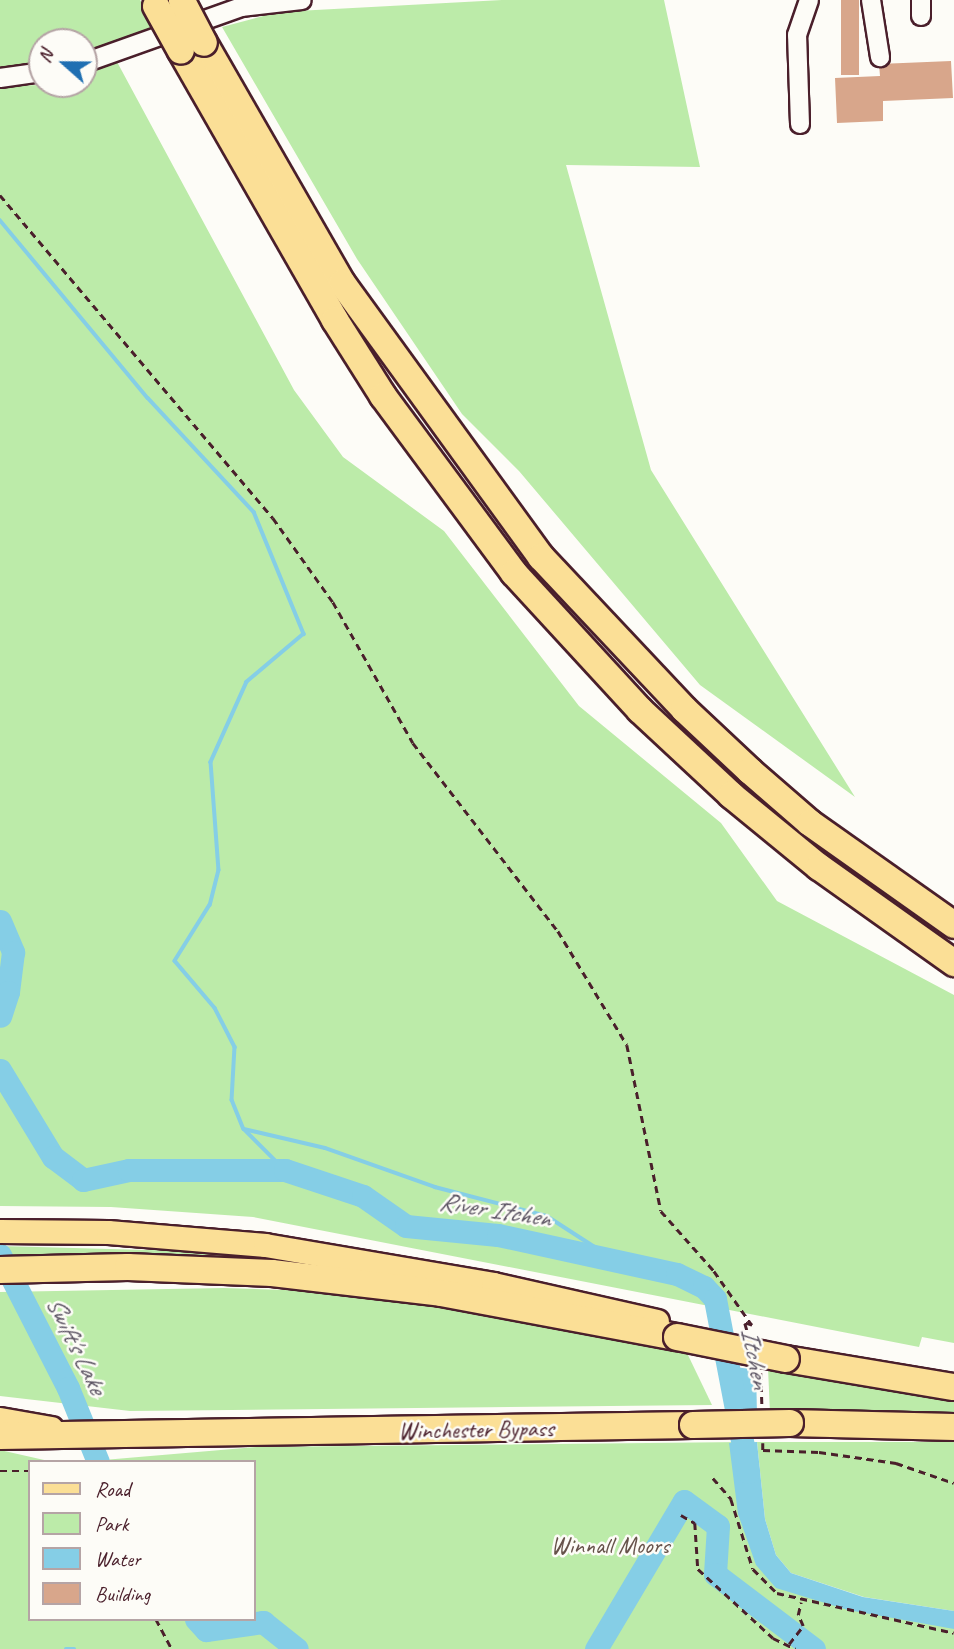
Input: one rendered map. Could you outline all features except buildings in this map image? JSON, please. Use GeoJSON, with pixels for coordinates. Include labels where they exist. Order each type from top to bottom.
{"type":"FeatureCollection","features":[{"type":"Feature","properties":{"kind":"highway"},"geometry":{"type":"LineString","coordinates":[[168,2],[342,331],[407,430],[514,573],[640,710],[731,794],[819,867],[954,963]]}},
{"type":"Feature","properties":{"kind":"highway"},"geometry":{"type":"LineString","coordinates":[[192,47],[342,283],[541,557],[684,709],[750,771],[810,823],[954,925]]}},
{"type":"Feature","properties":{"kind":"highway"},"geometry":{"type":"LineString","coordinates":[[0,1270],[197,1268],[338,1280],[441,1293],[678,1332],[786,1359],[954,1387]]}},
{"type":"Feature","properties":{"kind":"highway","name":"Winchester Bypass"},"geometry":{"type":"LineString","coordinates":[[5,1428],[110,1438],[790,1423],[954,1427]]}},
{"type":"Feature","properties":{"kind":"main road"},"geometry":{"type":"LineString","coordinates":[[10,1231],[188,1236],[313,1252],[493,1284],[678,1332]]}},
{"type":"Feature","properties":{"kind":"street"},"geometry":{"type":"LineString","coordinates":[[98,58],[242,6],[302,0]]}},
{"type":"Feature","properties":{"kind":"street"},"geometry":{"type":"LineString","coordinates":[[800,124],[797,35],[809,0]]}},
{"type":"Feature","properties":{"kind":"street"},"geometry":{"type":"LineString","coordinates":[[871,0],[880,57]]}},
{"type":"Feature","properties":{"kind":"street"},"geometry":{"type":"LineString","coordinates":[[0,78],[28,74]]}},
{"type":"Feature","properties":{"kind":"path"},"geometry":{"type":"LineString","coordinates":[[0,195],[273,518],[333,602],[413,743],[558,931],[627,1045],[661,1211],[714,1271],[756,1331]]}},
{"type":"Feature","properties":{"kind":"path"},"geometry":{"type":"LineString","coordinates":[[748,1334],[745,1324],[752,1325]]}},
{"type":"Feature","properties":{"kind":"path"},"geometry":{"type":"LineString","coordinates":[[760,1366],[762,1408]]}},
{"type":"Feature","properties":{"kind":"path"},"geometry":{"type":"LineString","coordinates":[[763,1436],[763,1450],[896,1463],[954,1483]]}},
{"type":"Feature","properties":{"kind":"path"},"geometry":{"type":"LineString","coordinates":[[0,1471],[28,1471]]}},
{"type":"Feature","properties":{"kind":"path"},"geometry":{"type":"LineString","coordinates":[[713,1478],[731,1499],[753,1569],[777,1593],[801,1602],[954,1633]]}},
{"type":"Feature","properties":{"kind":"path"},"geometry":{"type":"LineString","coordinates":[[681,1515],[695,1523],[698,1569],[773,1637],[791,1643],[796,1649]]}},
{"type":"Feature","properties":{"kind":"path"},"geometry":{"type":"LineString","coordinates":[[791,1643],[803,1626],[798,1615],[801,1602]]}},
{"type":"Feature","properties":{"kind":"path"},"geometry":{"type":"LineString","coordinates":[[157,1621],[172,1649]]}},
{"type":"Feature","properties":{"kind":"green space"},"geometry":{"type":"Polygon","coordinates":[[[0,0],[140,0],[156,28],[98,47],[98,28],[28,28],[28,65],[0,69],[0,0]]]}},
{"type":"Feature","properties":{"kind":"green space"},"geometry":{"type":"Polygon","coordinates":[[[502,0],[664,0],[700,167],[566,165],[651,470],[855,797],[700,685],[519,471],[462,414],[357,259],[222,27],[278,12],[502,0]]]}},
{"type":"Feature","properties":{"kind":"green space"},"geometry":{"type":"Polygon","coordinates":[[[116,60],[294,390],[343,457],[444,531],[579,706],[721,823],[777,901],[954,995],[954,1343],[922,1337],[919,1347],[253,1217],[111,1207],[0,1206],[0,86],[28,85],[28,98],[98,98],[98,66],[116,60]]]}},
{"type":"Feature","properties":{"kind":"green space"},"geometry":{"type":"Polygon","coordinates":[[[0,1246],[220,1252],[220,1259],[0,1256],[0,1246]]]}},
{"type":"Feature","properties":{"kind":"green space"},"geometry":{"type":"Polygon","coordinates":[[[224,1288],[375,1293],[687,1353],[712,1405],[130,1411],[0,1396],[0,1292],[224,1288]]]}},
{"type":"Feature","properties":{"kind":"green space"},"geometry":{"type":"Polygon","coordinates":[[[768,1368],[954,1400],[954,1416],[770,1413],[768,1368]]]}},
{"type":"Feature","properties":{"kind":"green space","name":"Winnall Moors"},"geometry":{"type":"Polygon","coordinates":[[[742,1442],[754,1508],[772,1560],[809,1589],[954,1615],[954,1649],[0,1649],[0,1450],[44,1460],[28,1460],[28,1621],[256,1621],[256,1460],[103,1460],[256,1447],[742,1442]]]}},
{"type":"Feature","properties":{"kind":"green space"},"geometry":{"type":"Polygon","coordinates":[[[757,1442],[954,1442],[954,1611],[864,1597],[791,1573],[776,1555],[765,1519],[757,1442]]]}},
{"type":"Feature","properties":{"kind":"water"},"geometry":{"type":"Polygon","coordinates":[[[723,1365],[756,1370],[757,1415],[728,1414],[723,1365]]]}},
{"type":"Feature","properties":{"kind":"water"},"geometry":{"type":"Polygon","coordinates":[[[757,1442],[765,1519],[776,1555],[791,1573],[863,1597],[954,1611],[954,1629],[848,1610],[776,1588],[756,1565],[738,1514],[729,1443],[757,1442]]]}},
{"type":"Feature","properties":{"kind":"waterway"},"geometry":{"type":"LineString","coordinates":[[0,220],[148,398],[254,512],[304,634],[247,682],[211,762],[219,870],[210,905],[175,961],[215,1008],[235,1047],[232,1100],[244,1129],[325,1148],[435,1187],[547,1216],[615,1260]]}},
{"type":"Feature","properties":{"kind":"waterway","name":"River Itchen"},"geometry":{"type":"LineString","coordinates":[[0,921],[13,952],[8,992],[0,1016]]}},
{"type":"Feature","properties":{"kind":"waterway","name":"River Itchen"},"geometry":{"type":"LineString","coordinates":[[0,1070],[53,1157],[83,1180],[129,1170],[285,1170],[363,1196],[406,1226],[498,1235],[677,1274],[704,1287],[715,1299],[748,1472]]}},
{"type":"Feature","properties":{"kind":"waterway","name":"River Itchen"},"geometry":{"type":"LineString","coordinates":[[245,1130],[285,1170]]}},
{"type":"Feature","properties":{"kind":"waterway","name":"Swift's Lake"},"geometry":{"type":"LineString","coordinates":[[0,1255],[68,1388],[97,1460]]}},
{"type":"Feature","properties":{"kind":"waterway","name":"Swift's Lake"},"geometry":{"type":"LineString","coordinates":[[596,1649],[684,1501],[718,1526],[715,1574],[814,1649]]}},
{"type":"Feature","properties":{"kind":"waterway","name":"Swift's Lake"},"geometry":{"type":"LineString","coordinates":[[198,1621],[206,1630],[263,1622],[297,1649]]}},
{"type":"Feature","properties":{"kind":"waterway"},"geometry":{"type":"LineString","coordinates":[[66,1649],[74,1649]]}},
{"type":"Feature","properties":{"kind":"water label","name":"Itchen"},"geometry":{"type":"Point","coordinates":[755,1358]}}]}
